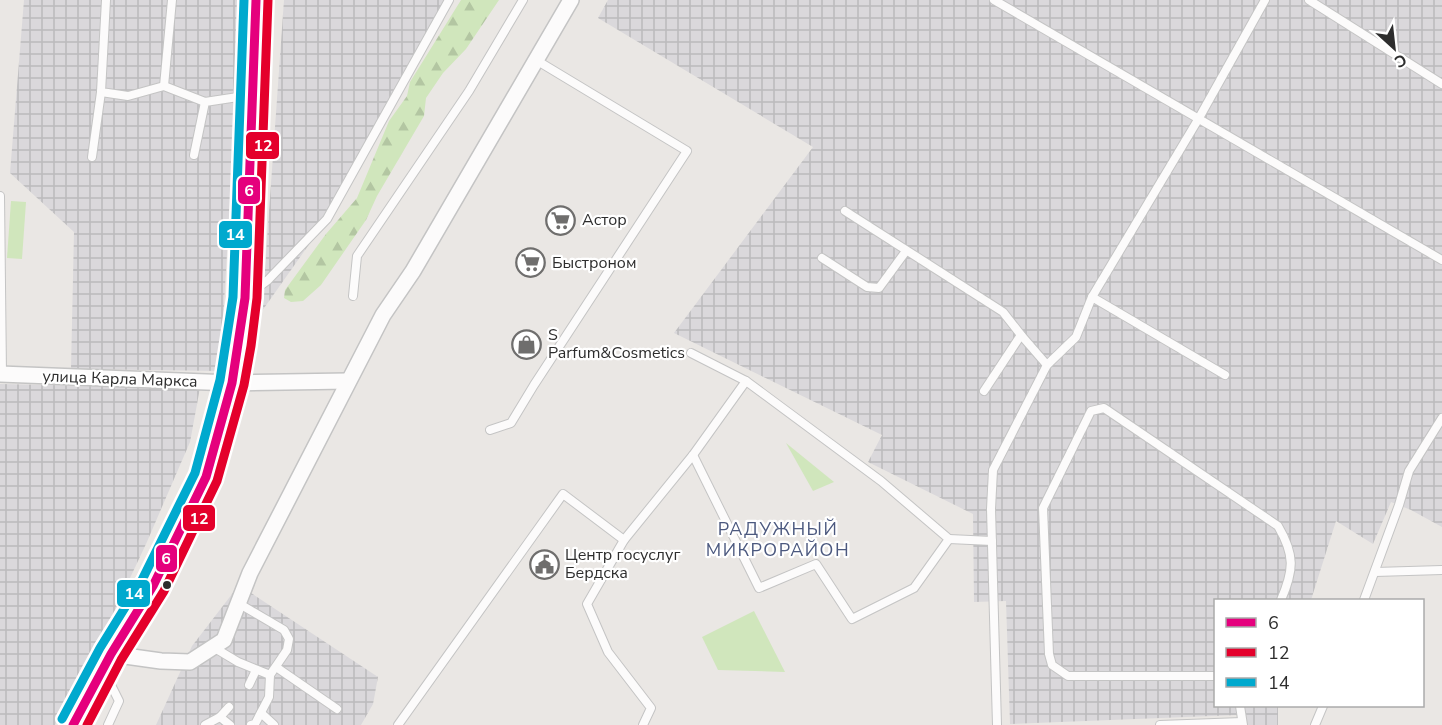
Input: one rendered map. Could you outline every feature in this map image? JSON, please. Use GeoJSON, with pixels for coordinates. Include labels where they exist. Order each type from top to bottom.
{"type":"FeatureCollection","features":[{"type":"Feature","properties":{"kind":"main road"},"geometry":{"type":"LineString","coordinates":[[73,725],[107,661],[153,585],[206,477],[232,383],[244,298],[256,0]]}},
{"type":"Feature","properties":{"kind":"street"},"geometry":{"type":"LineString","coordinates":[[107,661],[190,662],[224,640],[250,573],[383,315],[413,271],[571,0]]}},
{"type":"Feature","properties":{"kind":"street","name":"улица Карла Маркса"},"geometry":{"type":"LineString","coordinates":[[1,374],[232,383],[348,381]]}},
{"type":"Feature","properties":{"kind":"lane"},"geometry":{"type":"LineString","coordinates":[[92,157],[101,92],[106,0]]}},
{"type":"Feature","properties":{"kind":"lane"},"geometry":{"type":"LineString","coordinates":[[164,86],[172,0]]}},
{"type":"Feature","properties":{"kind":"lane"},"geometry":{"type":"LineString","coordinates":[[244,298],[268,280],[327,219],[449,0]]}},
{"type":"Feature","properties":{"kind":"lane"},"geometry":{"type":"LineString","coordinates":[[353,296],[357,256],[469,91],[523,0]]}},
{"type":"Feature","properties":{"kind":"lane"},"geometry":{"type":"LineString","coordinates":[[994,0],[1442,260]]}},
{"type":"Feature","properties":{"kind":"lane"},"geometry":{"type":"LineString","coordinates":[[997,725],[991,509],[993,470],[1047,365],[1076,337],[1092,297],[1199,118],[1265,0]]}},
{"type":"Feature","properties":{"kind":"lane"},"geometry":{"type":"LineString","coordinates":[[1309,0],[1442,84]]}},
{"type":"Feature","properties":{"kind":"lane"},"geometry":{"type":"LineString","coordinates":[[490,430],[511,423],[687,151],[536,60]]}},
{"type":"Feature","properties":{"kind":"lane"},"geometry":{"type":"LineString","coordinates":[[101,92],[128,96],[164,86],[205,102],[252,95]]}},
{"type":"Feature","properties":{"kind":"lane"},"geometry":{"type":"LineString","coordinates":[[194,155],[205,102]]}},
{"type":"Feature","properties":{"kind":"lane"},"geometry":{"type":"LineString","coordinates":[[0,196],[1,374]]}},
{"type":"Feature","properties":{"kind":"lane"},"geometry":{"type":"LineString","coordinates":[[845,211],[1003,312],[1047,365]]}},
{"type":"Feature","properties":{"kind":"lane"},"geometry":{"type":"LineString","coordinates":[[822,258],[867,287],[879,288],[906,250]]}},
{"type":"Feature","properties":{"kind":"lane"},"geometry":{"type":"LineString","coordinates":[[1092,297],[1225,375]]}},
{"type":"Feature","properties":{"kind":"lane"},"geometry":{"type":"LineString","coordinates":[[984,391],[1021,335]]}},
{"type":"Feature","properties":{"kind":"lane"},"geometry":{"type":"LineString","coordinates":[[690,353],[746,381],[881,481],[949,539],[992,541]]}},
{"type":"Feature","properties":{"kind":"lane"},"geometry":{"type":"LineString","coordinates":[[643,725],[651,708],[608,652],[586,604],[624,540],[693,455],[746,381]]}},
{"type":"Feature","properties":{"kind":"lane"},"geometry":{"type":"LineString","coordinates":[[1214,676],[1068,676],[1053,665],[1049,654],[1043,508],[1091,411],[1104,408],[1278,526],[1286,540],[1292,565],[1288,584],[1281,599]]}},
{"type":"Feature","properties":{"kind":"lane"},"geometry":{"type":"LineString","coordinates":[[1364,599],[1409,471],[1442,418]]}},
{"type":"Feature","properties":{"kind":"lane"},"geometry":{"type":"LineString","coordinates":[[693,455],[759,588],[816,564],[852,619],[914,588],[949,539]]}},
{"type":"Feature","properties":{"kind":"lane"},"geometry":{"type":"LineString","coordinates":[[398,725],[563,494],[624,540]]}},
{"type":"Feature","properties":{"kind":"lane"},"geometry":{"type":"LineString","coordinates":[[1375,572],[1442,570]]}},
{"type":"Feature","properties":{"kind":"lane"},"geometry":{"type":"LineString","coordinates":[[238,603],[284,630],[289,639],[287,650],[270,675],[269,697],[255,724],[251,725]]}},
{"type":"Feature","properties":{"kind":"lane"},"geometry":{"type":"LineString","coordinates":[[213,647],[238,662],[270,675]]}},
{"type":"Feature","properties":{"kind":"lane"},"geometry":{"type":"LineString","coordinates":[[107,661],[120,701],[108,725]]}},
{"type":"Feature","properties":{"kind":"lane"},"geometry":{"type":"LineString","coordinates":[[276,668],[337,709]]}},
{"type":"Feature","properties":{"kind":"lane"},"geometry":{"type":"LineString","coordinates":[[249,685],[256,670]]}},
{"type":"Feature","properties":{"kind":"lane"},"geometry":{"type":"LineString","coordinates":[[205,725],[220,717],[229,707]]}},
{"type":"Feature","properties":{"kind":"lane"},"geometry":{"type":"LineString","coordinates":[[1160,725],[1243,723],[1240,707]]}},
{"type":"Feature","properties":{"kind":"lane"},"geometry":{"type":"LineString","coordinates":[[1315,725],[1322,707]]}},
{"type":"Feature","properties":{"kind":"lane"},"geometry":{"type":"LineString","coordinates":[[261,713],[274,725]]}},
{"type":"Feature","properties":{"kind":"lane"},"geometry":{"type":"LineString","coordinates":[[220,717],[230,725]]}},
{"type":"Feature","properties":{"kind":"shaded area"},"geometry":{"type":"Polygon","coordinates":[[[24,0],[242,0],[220,371],[71,369],[74,232],[10,173],[24,0]]]}},
{"type":"Feature","properties":{"kind":"shaded area"},"geometry":{"type":"Polygon","coordinates":[[[284,0],[454,0],[327,219],[262,311],[284,0]]]}},
{"type":"Feature","properties":{"kind":"shaded area"},"geometry":{"type":"Polygon","coordinates":[[[608,0],[1442,0],[1442,527],[1391,502],[1373,544],[1336,521],[1311,599],[1214,599],[1214,707],[1278,707],[1278,725],[1238,725],[1237,715],[1010,724],[1006,601],[974,602],[973,514],[868,462],[882,435],[674,333],[813,147],[598,18],[608,0]]]}},
{"type":"Feature","properties":{"kind":"shaded area"},"geometry":{"type":"Polygon","coordinates":[[[0,384],[200,388],[190,442],[146,544],[83,678],[55,725],[0,725],[0,384]]]}},
{"type":"Feature","properties":{"kind":"shaded area"},"geometry":{"type":"Polygon","coordinates":[[[239,585],[378,677],[373,704],[361,725],[156,725],[192,646],[239,585]]]}},
{"type":"Feature","properties":{"kind":"green space"},"geometry":{"type":"Polygon","coordinates":[[[461,0],[499,0],[466,49],[443,73],[426,98],[424,116],[377,196],[366,220],[321,285],[303,301],[291,302],[284,298],[285,290],[326,234],[357,198],[389,121],[407,96],[410,82],[461,0]]]}},
{"type":"Feature","properties":{"kind":"green space"},"geometry":{"type":"Polygon","coordinates":[[[11,201],[26,202],[22,259],[7,258],[11,201]]]}},
{"type":"Feature","properties":{"kind":"green space"},"geometry":{"type":"Polygon","coordinates":[[[786,443],[834,482],[813,491],[786,443]]]}},
{"type":"Feature","properties":{"kind":"green space"},"geometry":{"type":"Polygon","coordinates":[[[754,611],[785,672],[718,670],[702,637],[754,611]]]}},
{"type":"Feature","properties":{"kind":"transit line","name":"14"},"geometry":{"type":"LineString","coordinates":[[62,719],[100,648],[142,580],[195,473],[220,380],[233,297],[244,0]]}},
{"type":"Feature","properties":{"kind":"transit line","name":"6"},"geometry":{"type":"LineString","coordinates":[[73,725],[111,654],[153,586],[206,477],[232,383],[245,298],[256,0]]}},
{"type":"Feature","properties":{"kind":"transit line","name":"12"},"geometry":{"type":"LineString","coordinates":[[87,725],[121,660],[164,591],[217,481],[244,385],[257,298],[268,0]]}},
{"type":"Feature","properties":{"kind":"place","name":"Астор"},"geometry":{"type":"Point","coordinates":[561,220]}},
{"type":"Feature","properties":{"kind":"place","name":"Быстроном"},"geometry":{"type":"Point","coordinates":[531,263]}},
{"type":"Feature","properties":{"kind":"place","name":"S Parfum&Cosmetics"},"geometry":{"type":"Point","coordinates":[527,344]}},
{"type":"Feature","properties":{"kind":"place","name":"Центр госуслуг Бердска"},"geometry":{"type":"Point","coordinates":[544,564]}},
{"type":"Feature","properties":{"kind":"district","name":"РАДУЖНЫЙ МИКРОРАЙОН"},"geometry":{"type":"Point","coordinates":[778,539]}}]}
